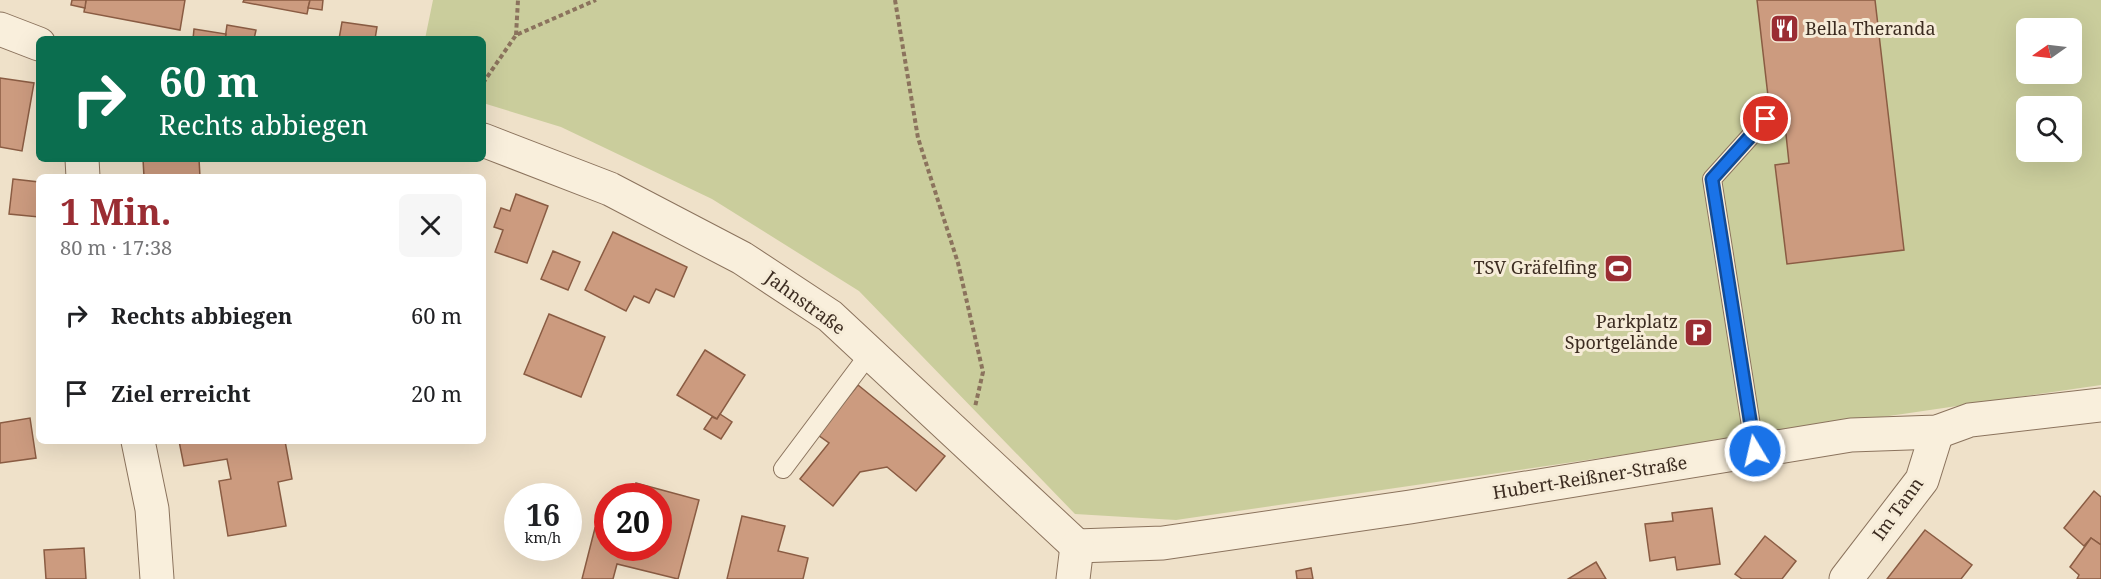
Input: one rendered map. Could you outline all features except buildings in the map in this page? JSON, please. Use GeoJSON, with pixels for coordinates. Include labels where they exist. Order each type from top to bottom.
{"type":"FeatureCollection","features":[{"type":"Feature","properties":{"kind":"street"},"geometry":{"type":"LineString","coordinates":[[0,29],[36,43]]}},
{"type":"Feature","properties":{"kind":"street","name":"Jahnstraße"},"geometry":{"type":"LineString","coordinates":[[486,141],[610,189],[742,258],[830,316],[1077,546]]}},
{"type":"Feature","properties":{"kind":"street","name":"Hubert-Reißner-Straße"},"geometry":{"type":"LineString","coordinates":[[1077,546],[1163,543],[1410,507],[1851,435],[1937,432],[1970,420],[2101,405]]}},
{"type":"Feature","properties":{"kind":"street","name":"Im Tann"},"geometry":{"type":"LineString","coordinates":[[1846,579],[1922,480],[1937,432]]}},
{"type":"Feature","properties":{"kind":"street"},"geometry":{"type":"LineString","coordinates":[[139,444],[152,509],[157,579]]}},
{"type":"Feature","properties":{"kind":"street"},"geometry":{"type":"LineString","coordinates":[[1073,579],[1077,546]]}},
{"type":"Feature","properties":{"kind":"lane"},"geometry":{"type":"LineString","coordinates":[[1755,451],[1712,179],[1766,119]]}},
{"type":"Feature","properties":{"kind":"lane"},"geometry":{"type":"LineString","coordinates":[[783,469],[870,353]]}},
{"type":"Feature","properties":{"kind":"path"},"geometry":{"type":"LineString","coordinates":[[486,79],[516,35],[518,0]]}},
{"type":"Feature","properties":{"kind":"path"},"geometry":{"type":"LineString","coordinates":[[516,35],[596,0]]}},
{"type":"Feature","properties":{"kind":"path"},"geometry":{"type":"LineString","coordinates":[[895,0],[918,138],[958,263],[983,372],[967,442]]}},
{"type":"Feature","properties":{"kind":"green space","name":"TSV Gräfelfing"},"geometry":{"type":"Polygon","coordinates":[[[433,0],[2101,0],[2101,385],[1176,520],[1075,514],[859,291],[712,199],[561,127],[486,104],[486,36],[426,36],[433,0]]]}},
{"type":"Feature","properties":{"kind":"place","name":"Bella Theranda"},"geometry":{"type":"Point","coordinates":[1784,29]}},
{"type":"Feature","properties":{"kind":"place","name":"TSV Gräfelfing"},"geometry":{"type":"Point","coordinates":[1618,268]}},
{"type":"Feature","properties":{"kind":"place","name":"Parkplatz Sportgelände"},"geometry":{"type":"Point","coordinates":[1699,332]}},
{"type":"Feature","properties":{"kind":"route"},"geometry":{"type":"LineString","coordinates":[[1755,451],[1712,179],[1766,119]]}}]}
